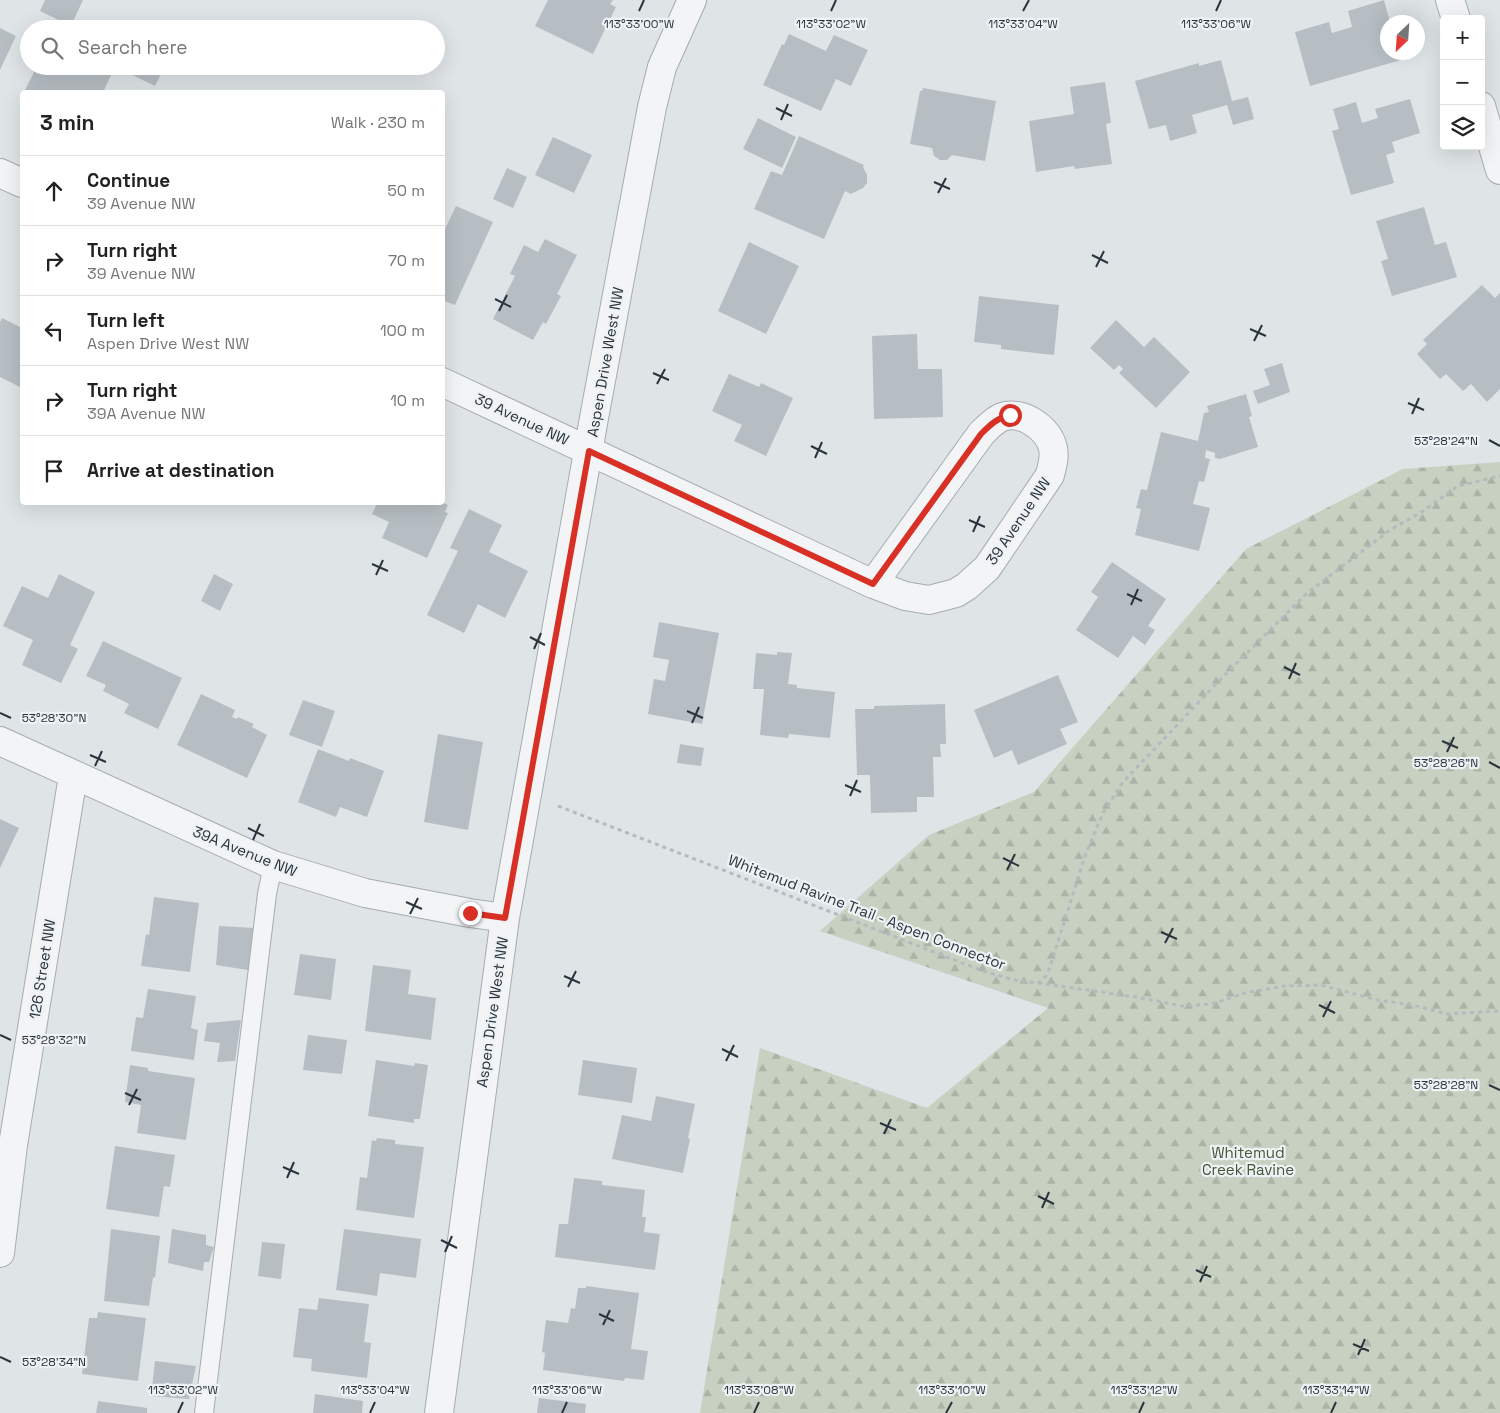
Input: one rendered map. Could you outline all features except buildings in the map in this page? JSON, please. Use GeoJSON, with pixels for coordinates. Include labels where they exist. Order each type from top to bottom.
{"type":"FeatureCollection","features":[{"type":"Feature","properties":{"kind":"street","name":"Aspen Drive West NW"},"geometry":{"type":"LineString","coordinates":[[439,1413],[505,918],[656,87],[662,67],[692,0]]}},
{"type":"Feature","properties":{"kind":"street"},"geometry":{"type":"LineString","coordinates":[[1450,0],[1455,15]]}},
{"type":"Feature","properties":{"kind":"street"},"geometry":{"type":"LineString","coordinates":[[1485,119],[1500,170]]}},
{"type":"Feature","properties":{"kind":"street"},"geometry":{"type":"LineString","coordinates":[[0,173],[20,182]]}},
{"type":"Feature","properties":{"kind":"street","name":"39 Avenue NW"},"geometry":{"type":"LineString","coordinates":[[445,383],[873,584],[905,596],[929,600],[956,593],[980,576],[1050,475],[1054,459],[1053,447],[1046,434],[1033,422],[1022,416],[1010,415],[1001,417],[992,424],[981,434],[873,584]]}},
{"type":"Feature","properties":{"kind":"street","name":"39A Avenue NW"},"geometry":{"type":"LineString","coordinates":[[0,741],[73,776],[273,865],[365,893],[505,918]]}},
{"type":"Feature","properties":{"kind":"street","name":"126 Street NW"},"geometry":{"type":"LineString","coordinates":[[0,1253],[6,1144],[73,776]]}},
{"type":"Feature","properties":{"kind":"lane"},"geometry":{"type":"LineString","coordinates":[[204,1413],[267,894],[273,865]]}},
{"type":"Feature","properties":{"kind":"path"},"geometry":{"type":"LineString","coordinates":[[1038,982],[1046,976],[1050,968],[1085,856],[1103,813],[1123,782],[1216,684],[1306,594],[1390,530],[1423,511],[1458,486],[1500,476]]}},
{"type":"Feature","properties":{"kind":"path","name":"Whitemud Ravine Trail - Aspen Connector"},"geometry":{"type":"LineString","coordinates":[[558,806],[983,972],[1014,980],[1126,995],[1182,1006],[1212,1004],[1245,993],[1285,986],[1321,985],[1377,1000],[1413,1005],[1446,1014],[1500,1011]]}},
{"type":"Feature","properties":{"kind":"green space","name":"Whitemud Creek Ravine"},"geometry":{"type":"Polygon","coordinates":[[[1500,462],[1500,1413],[700,1413],[760,1048],[927,1108],[1048,1008],[820,931],[929,835],[1034,792],[1246,549],[1403,469],[1500,462]]]}},
{"type":"Feature","properties":{"kind":"route"},"geometry":{"type":"LineString","coordinates":[[470,913],[505,918],[589,451],[873,584],[981,434],[1001,417],[1010,415]]}}]}
